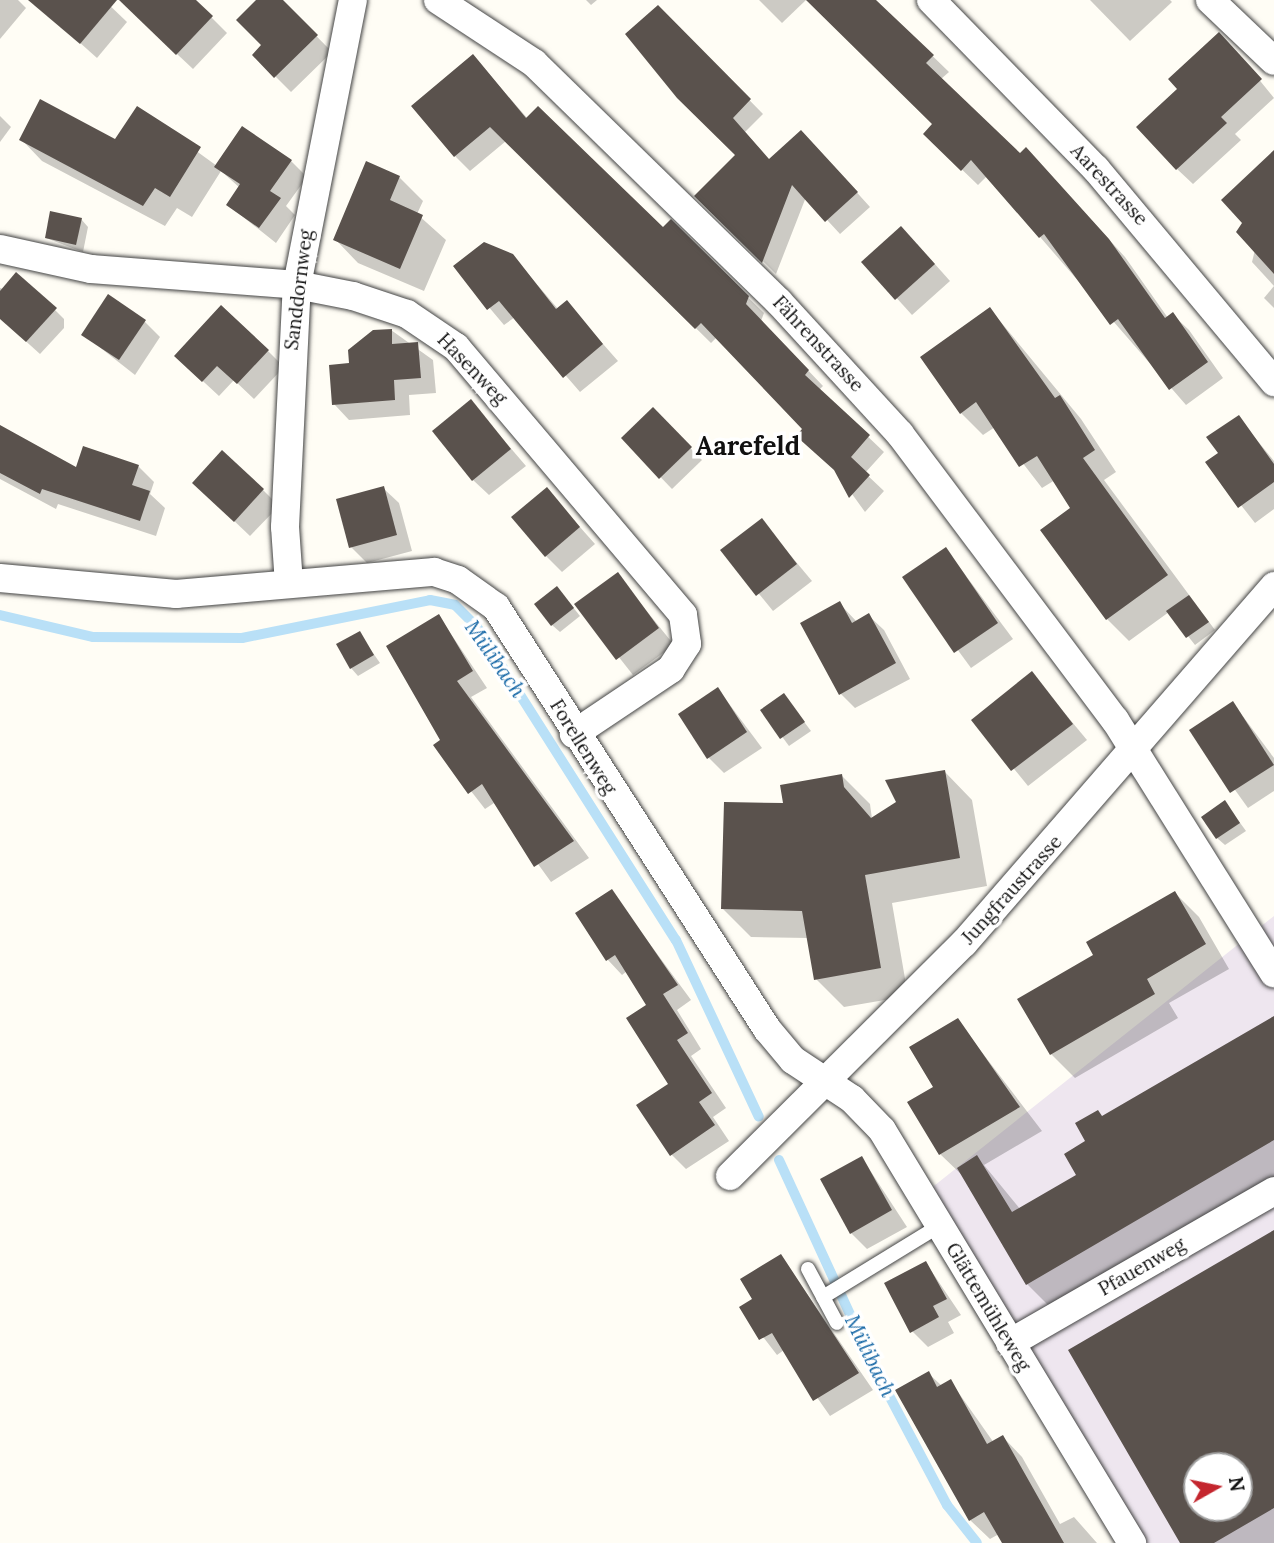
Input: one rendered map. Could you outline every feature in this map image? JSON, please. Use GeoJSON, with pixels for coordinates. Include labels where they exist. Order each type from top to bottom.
{"type":"FeatureCollection","features":[{"type":"Feature","properties":{"kind":"street","name":"Sanddornweg"},"geometry":{"type":"LineString","coordinates":[[289,583],[285,527],[297,285],[353,0]]}},
{"type":"Feature","properties":{"kind":"street","name":"Fährenstrasse"},"geometry":{"type":"LineString","coordinates":[[438,0],[534,63],[821,345],[938,481],[1132,750]]}},
{"type":"Feature","properties":{"kind":"street","name":"Aarestrasse"},"geometry":{"type":"LineString","coordinates":[[931,0],[1096,169],[1274,383]]}},
{"type":"Feature","properties":{"kind":"street"},"geometry":{"type":"LineString","coordinates":[[1210,0],[1274,61]]}},
{"type":"Feature","properties":{"kind":"street","name":"Hasenweg"},"geometry":{"type":"LineString","coordinates":[[0,249],[91,269],[297,285],[381,303],[456,347],[683,615],[687,644],[671,669],[574,734]]}},
{"type":"Feature","properties":{"kind":"street","name":"Forellenweg"},"geometry":{"type":"LineString","coordinates":[[0,578],[176,594],[404,572],[458,580],[496,607],[574,734],[767,1029],[793,1060],[829,1084]]}},
{"type":"Feature","properties":{"kind":"street","name":"Jungfraustrasse"},"geometry":{"type":"LineString","coordinates":[[730,1176],[829,1084],[1037,864],[1274,586]]}},
{"type":"Feature","properties":{"kind":"street"},"geometry":{"type":"LineString","coordinates":[[1132,750],[1274,973]]}},
{"type":"Feature","properties":{"kind":"street","name":"Glättemühleweg"},"geometry":{"type":"LineString","coordinates":[[829,1084],[882,1130],[1132,1543]]}},
{"type":"Feature","properties":{"kind":"street","name":"Pfauenweg"},"geometry":{"type":"LineString","coordinates":[[1010,1343],[1274,1191]]}},
{"type":"Feature","properties":{"kind":"lane"},"geometry":{"type":"LineString","coordinates":[[832,1291],[939,1226]]}},
{"type":"Feature","properties":{"kind":"lane"},"geometry":{"type":"LineString","coordinates":[[808,1269],[832,1291],[837,1323]]}},
{"type":"Feature","properties":{"kind":"shaded area"},"geometry":{"type":"Polygon","coordinates":[[[1274,916],[1274,1543],[1136,1543],[920,1197],[1274,916]]]}},
{"type":"Feature","properties":{"kind":"building"},"geometry":{"type":"Polygon","coordinates":[[[28,0],[117,0],[80,44],[28,0]]]}},
{"type":"Feature","properties":{"kind":"building"},"geometry":{"type":"Polygon","coordinates":[[[119,0],[196,0],[213,16],[176,55],[119,0]]]}},
{"type":"Feature","properties":{"kind":"building"},"geometry":{"type":"Polygon","coordinates":[[[256,0],[283,0],[318,35],[274,78],[252,55],[261,45],[236,20],[256,0]]]}},
{"type":"Feature","properties":{"kind":"building"},"geometry":{"type":"Polygon","coordinates":[[[806,0],[876,0],[934,55],[926,63],[1020,153],[1026,147],[1109,239],[1165,318],[1173,312],[1208,362],[1169,390],[1118,319],[1110,325],[1044,234],[1039,238],[971,160],[961,171],[923,134],[932,124],[806,0]]]}},
{"type":"Feature","properties":{"kind":"building"},"geometry":{"type":"Polygon","coordinates":[[[658,5],[751,99],[733,118],[769,159],[801,130],[858,192],[825,222],[792,185],[762,263],[694,196],[735,155],[677,98],[625,34],[658,5]]]}},
{"type":"Feature","properties":{"kind":"building"},"geometry":{"type":"Polygon","coordinates":[[[1219,32],[1262,79],[1221,117],[1227,123],[1176,170],[1136,127],[1177,89],[1168,79],[1219,32]]]}},
{"type":"Feature","properties":{"kind":"building"},"geometry":{"type":"Polygon","coordinates":[[[473,54],[526,118],[538,106],[663,227],[671,219],[749,296],[746,304],[809,370],[805,375],[870,435],[851,457],[870,475],[849,498],[834,470],[796,436],[802,429],[701,323],[695,329],[490,127],[454,157],[411,106],[473,54]]]}},
{"type":"Feature","properties":{"kind":"building"},"geometry":{"type":"Polygon","coordinates":[[[40,99],[115,139],[137,106],[201,147],[170,197],[155,188],[143,206],[19,140],[40,99]]]}},
{"type":"Feature","properties":{"kind":"building"},"geometry":{"type":"Polygon","coordinates":[[[242,126],[292,160],[270,191],[281,198],[259,228],[226,205],[240,184],[214,167],[242,126]]]}},
{"type":"Feature","properties":{"kind":"building"},"geometry":{"type":"Polygon","coordinates":[[[1274,150],[1274,274],[1236,232],[1242,223],[1221,200],[1274,150]]]}},
{"type":"Feature","properties":{"kind":"building"},"geometry":{"type":"Polygon","coordinates":[[[366,161],[400,176],[390,200],[423,215],[400,269],[333,240],[366,161]]]}},
{"type":"Feature","properties":{"kind":"building"},"geometry":{"type":"Polygon","coordinates":[[[50,211],[82,218],[76,245],[45,238],[50,211]]]}},
{"type":"Feature","properties":{"kind":"building"},"geometry":{"type":"Polygon","coordinates":[[[901,226],[935,264],[895,300],[861,262],[901,226]]]}},
{"type":"Feature","properties":{"kind":"building"},"geometry":{"type":"Polygon","coordinates":[[[484,242],[513,254],[556,309],[567,300],[603,344],[563,378],[499,301],[487,310],[453,266],[484,242]]]}},
{"type":"Feature","properties":{"kind":"building"},"geometry":{"type":"Polygon","coordinates":[[[16,272],[57,308],[26,342],[0,319],[0,291],[16,272]]]}},
{"type":"Feature","properties":{"kind":"building"},"geometry":{"type":"Polygon","coordinates":[[[108,294],[146,320],[119,360],[81,335],[108,294]]]}},
{"type":"Feature","properties":{"kind":"building"},"geometry":{"type":"Polygon","coordinates":[[[221,305],[269,350],[237,384],[217,366],[202,382],[174,356],[221,305]]]}},
{"type":"Feature","properties":{"kind":"building"},"geometry":{"type":"Polygon","coordinates":[[[990,307],[1055,398],[1060,395],[1095,450],[1083,458],[1168,575],[1106,620],[1040,530],[1070,508],[1037,456],[1019,467],[976,402],[960,414],[920,357],[990,307]]]}},
{"type":"Feature","properties":{"kind":"building"},"geometry":{"type":"Polygon","coordinates":[[[392,329],[392,344],[418,342],[421,378],[394,380],[395,400],[332,405],[329,365],[349,363],[348,350],[373,330],[392,329]]]}},
{"type":"Feature","properties":{"kind":"building"},"geometry":{"type":"Polygon","coordinates":[[[471,399],[511,449],[472,481],[432,431],[471,399]]]}},
{"type":"Feature","properties":{"kind":"building"},"geometry":{"type":"Polygon","coordinates":[[[653,407],[692,447],[659,479],[621,438],[653,407]]]}},
{"type":"Feature","properties":{"kind":"building"},"geometry":{"type":"Polygon","coordinates":[[[1239,415],[1274,464],[1274,482],[1238,508],[1205,462],[1218,453],[1206,437],[1239,415]]]}},
{"type":"Feature","properties":{"kind":"building"},"geometry":{"type":"Polygon","coordinates":[[[0,425],[76,467],[83,446],[139,465],[132,485],[150,491],[140,521],[42,489],[40,494],[0,473],[0,425]]]}},
{"type":"Feature","properties":{"kind":"building"},"geometry":{"type":"Polygon","coordinates":[[[222,450],[264,489],[234,522],[192,483],[222,450]]]}},
{"type":"Feature","properties":{"kind":"building"},"geometry":{"type":"Polygon","coordinates":[[[384,486],[397,535],[349,548],[336,499],[384,486]]]}},
{"type":"Feature","properties":{"kind":"building"},"geometry":{"type":"Polygon","coordinates":[[[547,487],[580,527],[545,557],[511,517],[547,487]]]}},
{"type":"Feature","properties":{"kind":"building"},"geometry":{"type":"Polygon","coordinates":[[[762,518],[797,564],[756,596],[720,550],[762,518]]]}},
{"type":"Feature","properties":{"kind":"building"},"geometry":{"type":"Polygon","coordinates":[[[946,547],[998,623],[954,653],[902,577],[946,547]]]}},
{"type":"Feature","properties":{"kind":"building"},"geometry":{"type":"Polygon","coordinates":[[[618,572],[659,628],[616,660],[574,604],[618,572]]]}},
{"type":"Feature","properties":{"kind":"building"},"geometry":{"type":"Polygon","coordinates":[[[557,586],[574,608],[551,626],[534,604],[557,586]]]}},
{"type":"Feature","properties":{"kind":"building"},"geometry":{"type":"Polygon","coordinates":[[[1189,595],[1209,622],[1186,638],[1166,611],[1189,595]]]}},
{"type":"Feature","properties":{"kind":"building"},"geometry":{"type":"Polygon","coordinates":[[[840,601],[852,623],[869,613],[896,663],[839,695],[800,623],[840,601]]]}},
{"type":"Feature","properties":{"kind":"building"},"geometry":{"type":"Polygon","coordinates":[[[439,614],[473,671],[457,681],[574,841],[534,867],[482,784],[468,794],[433,745],[440,740],[386,646],[439,614]]]}},
{"type":"Feature","properties":{"kind":"building"},"geometry":{"type":"Polygon","coordinates":[[[360,631],[374,655],[350,669],[336,644],[360,631]]]}},
{"type":"Feature","properties":{"kind":"building"},"geometry":{"type":"Polygon","coordinates":[[[1032,671],[1073,724],[1011,771],[971,720],[1032,671]]]}},
{"type":"Feature","properties":{"kind":"building"},"geometry":{"type":"Polygon","coordinates":[[[718,687],[747,732],[707,759],[678,714],[718,687]]]}},
{"type":"Feature","properties":{"kind":"building"},"geometry":{"type":"Polygon","coordinates":[[[784,693],[805,722],[780,739],[760,710],[784,693]]]}},
{"type":"Feature","properties":{"kind":"building"},"geometry":{"type":"Polygon","coordinates":[[[1233,701],[1274,765],[1230,793],[1189,730],[1233,701]]]}},
{"type":"Feature","properties":{"kind":"building"},"geometry":{"type":"Polygon","coordinates":[[[945,770],[960,858],[865,875],[881,968],[814,980],[802,911],[721,909],[724,802],[783,803],[780,785],[842,774],[844,787],[871,818],[896,802],[885,780],[945,770]]]}},
{"type":"Feature","properties":{"kind":"building"},"geometry":{"type":"Polygon","coordinates":[[[1225,800],[1240,823],[1216,839],[1201,817],[1225,800]]]}},
{"type":"Feature","properties":{"kind":"building"},"geometry":{"type":"Polygon","coordinates":[[[612,889],[678,985],[663,994],[688,1033],[677,1040],[712,1093],[699,1102],[715,1125],[670,1156],[636,1105],[668,1084],[626,1018],[646,1005],[615,955],[606,961],[575,913],[612,889]]]}},
{"type":"Feature","properties":{"kind":"building"},"geometry":{"type":"Polygon","coordinates":[[[1175,891],[1206,944],[1147,979],[1155,994],[1050,1055],[1017,999],[1093,955],[1086,942],[1175,891]]]}},
{"type":"Feature","properties":{"kind":"building"},"geometry":{"type":"Polygon","coordinates":[[[1274,1016],[1274,1140],[1026,1285],[957,1168],[977,1155],[1012,1212],[1076,1175],[1064,1154],[1085,1141],[1075,1123],[1098,1110],[1102,1116],[1274,1016]]]}},
{"type":"Feature","properties":{"kind":"building"},"geometry":{"type":"Polygon","coordinates":[[[958,1018],[1020,1107],[939,1155],[907,1102],[933,1087],[909,1047],[958,1018]]]}},
{"type":"Feature","properties":{"kind":"building"},"geometry":{"type":"Polygon","coordinates":[[[862,1156],[892,1210],[850,1234],[820,1179],[862,1156]]]}},
{"type":"Feature","properties":{"kind":"building"},"geometry":{"type":"Polygon","coordinates":[[[1274,1230],[1274,1508],[1253,1520],[1253,1452],[1183,1452],[1183,1522],[1250,1522],[1214,1543],[1180,1543],[1068,1350],[1274,1230]]]}},
{"type":"Feature","properties":{"kind":"building"},"geometry":{"type":"Polygon","coordinates":[[[781,1254],[859,1373],[813,1401],[772,1333],[759,1340],[739,1307],[752,1299],[740,1279],[781,1254]]]}},
{"type":"Feature","properties":{"kind":"building"},"geometry":{"type":"Polygon","coordinates":[[[926,1261],[947,1299],[933,1306],[939,1317],[910,1333],[884,1283],[926,1261]]]}},
{"type":"Feature","properties":{"kind":"building"},"geometry":{"type":"Polygon","coordinates":[[[929,1371],[937,1387],[951,1379],[987,1444],[1003,1435],[1064,1543],[1002,1543],[984,1512],[969,1521],[895,1390],[929,1371]]]}},
{"type":"Feature","properties":{"kind":"waterway","name":"Mülibach"},"geometry":{"type":"LineString","coordinates":[[0,615],[93,637],[242,638],[430,600],[455,605],[477,627],[676,940],[759,1117]]}},
{"type":"Feature","properties":{"kind":"waterway","name":"Mülibach"},"geometry":{"type":"LineString","coordinates":[[779,1160],[875,1369],[947,1505],[977,1543]]}},
{"type":"Feature","properties":{"kind":"district","name":"Aarefeld"},"geometry":{"type":"Point","coordinates":[748,446]}}]}
